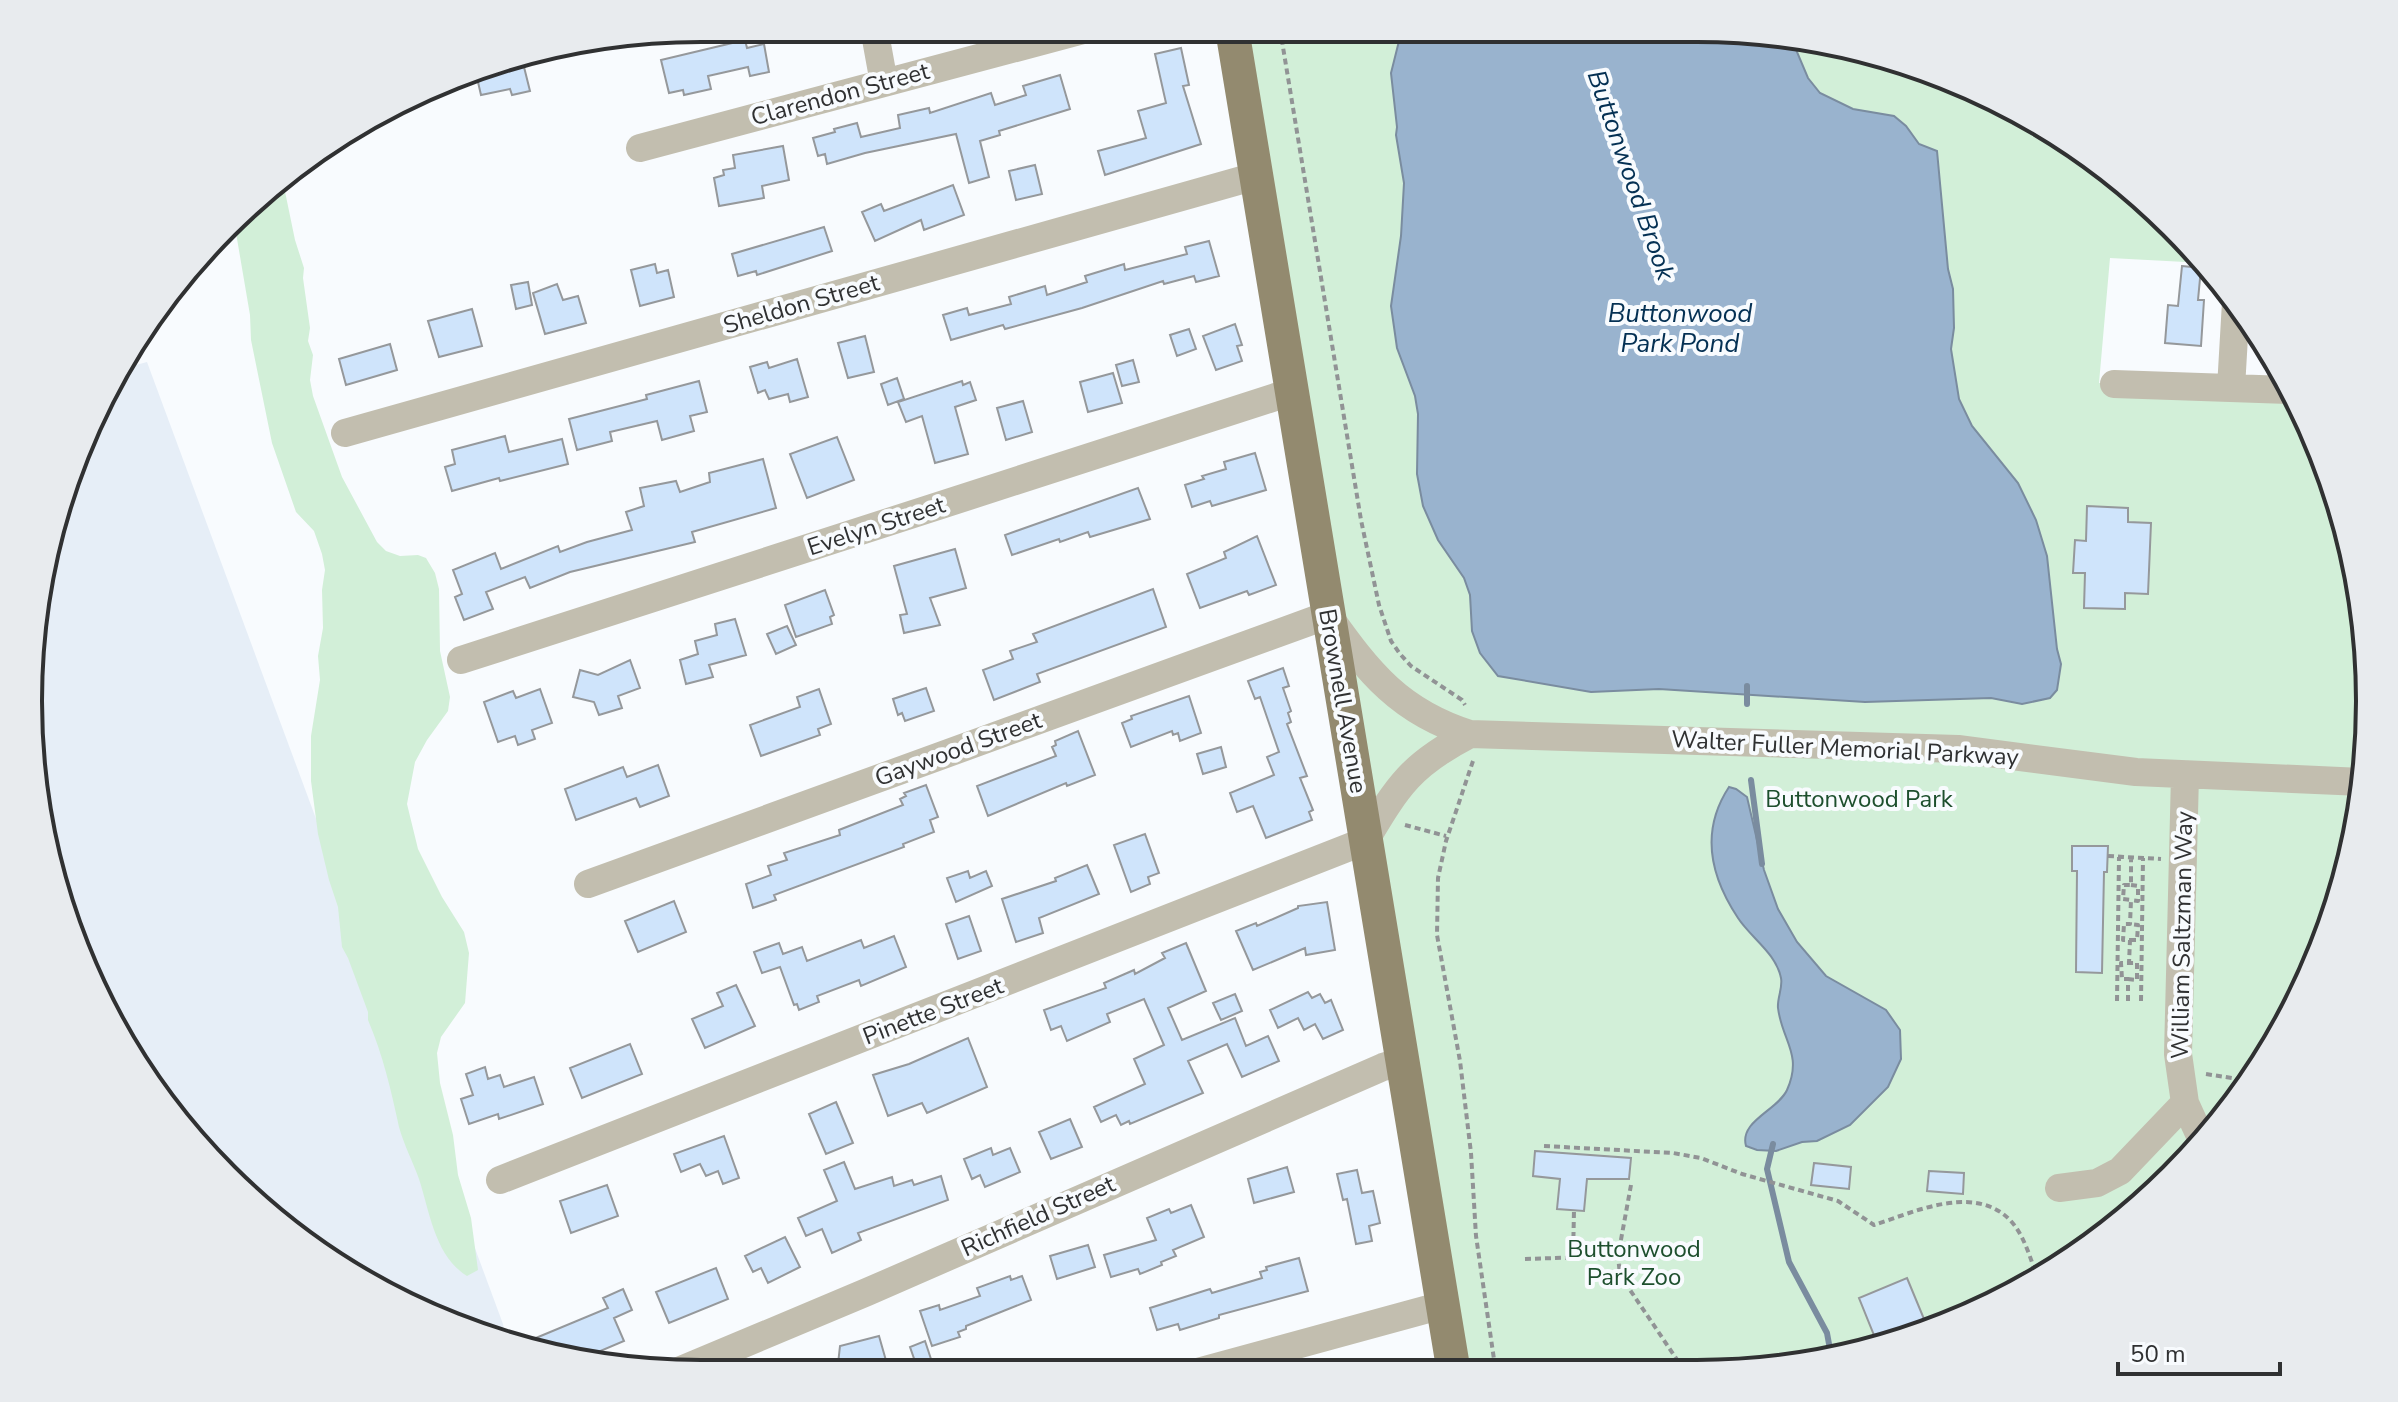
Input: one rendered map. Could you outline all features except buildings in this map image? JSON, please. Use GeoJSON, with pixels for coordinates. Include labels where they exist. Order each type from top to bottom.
{"type":"FeatureCollection","features":[{"type":"Feature","properties":{"kind":"main road","name":"Brownell Avenue"},"geometry":{"type":"LineString","coordinates":[[1234,42],[1452,1360]]}},
{"type":"Feature","properties":{"kind":"street"},"geometry":{"type":"LineString","coordinates":[[877,42],[884,83]]}},
{"type":"Feature","properties":{"kind":"street","name":"Clarendon Street"},"geometry":{"type":"LineString","coordinates":[[640,148],[1038,42]]}},
{"type":"Feature","properties":{"kind":"street","name":"Sheldon Street"},"geometry":{"type":"LineString","coordinates":[[345,433],[1256,176]]}},
{"type":"Feature","properties":{"kind":"street"},"geometry":{"type":"LineString","coordinates":[[2231,388],[2235,321]]}},
{"type":"Feature","properties":{"kind":"street"},"geometry":{"type":"LineString","coordinates":[[2114,384],[2277,390]]}},
{"type":"Feature","properties":{"kind":"street","name":"Evelyn Street"},"geometry":{"type":"LineString","coordinates":[[461,660],[1291,392]]}},
{"type":"Feature","properties":{"kind":"street","name":"Walter Fuller Memorial Parkway"},"geometry":{"type":"LineString","coordinates":[[1328,615],[1367,670],[1398,698],[1435,720],[1470,734],[1958,749],[2122,770],[2351,782]]}},
{"type":"Feature","properties":{"kind":"street","name":"Gaywood Street"},"geometry":{"type":"LineString","coordinates":[[588,884],[1328,615]]}},
{"type":"Feature","properties":{"kind":"street"},"geometry":{"type":"LineString","coordinates":[[1365,841],[1390,800],[1412,772],[1428,758],[1470,734]]}},
{"type":"Feature","properties":{"kind":"street","name":"William Saltzman Way"},"geometry":{"type":"LineString","coordinates":[[2185,775],[2178,1038],[2185,1103],[2197,1130]]}},
{"type":"Feature","properties":{"kind":"street","name":"Pinette Street"},"geometry":{"type":"LineString","coordinates":[[500,1180],[1365,841]]}},
{"type":"Feature","properties":{"kind":"street","name":"Richfield Street"},"geometry":{"type":"LineString","coordinates":[[705,1360],[1403,1061]]}},
{"type":"Feature","properties":{"kind":"street"},"geometry":{"type":"LineString","coordinates":[[2059,1188],[2097,1183],[2120,1171],[2185,1103]]}},
{"type":"Feature","properties":{"kind":"street"},"geometry":{"type":"LineString","coordinates":[[1242,1360],[1443,1305]]}},
{"type":"Feature","properties":{"kind":"path"},"geometry":{"type":"LineString","coordinates":[[2108,856],[2183,858]]}},
{"type":"Feature","properties":{"kind":"path"},"geometry":{"type":"LineString","coordinates":[[2117,1001],[2121,932],[2119,857]]}},
{"type":"Feature","properties":{"kind":"path"},"geometry":{"type":"LineString","coordinates":[[2131,858],[2131,885]]}},
{"type":"Feature","properties":{"kind":"path"},"geometry":{"type":"LineString","coordinates":[[2141,1001],[2140,893],[2143,858]]}},
{"type":"Feature","properties":{"kind":"path"},"geometry":{"type":"LineString","coordinates":[[2124,885],[2131,885],[2138,886],[2138,901],[2123,899],[2121,892],[2124,885]]}},
{"type":"Feature","properties":{"kind":"path"},"geometry":{"type":"LineString","coordinates":[[2130,924],[2131,900]]}},
{"type":"Feature","properties":{"kind":"path"},"geometry":{"type":"LineString","coordinates":[[2124,924],[2130,924],[2138,925],[2140,932],[2137,940],[2123,940],[2121,932],[2124,924]]}},
{"type":"Feature","properties":{"kind":"path"},"geometry":{"type":"LineString","coordinates":[[2129,963],[2130,940]]}},
{"type":"Feature","properties":{"kind":"path"},"geometry":{"type":"LineString","coordinates":[[2121,963],[2129,963],[2137,963],[2137,980],[2122,979],[2119,971],[2121,963]]}},
{"type":"Feature","properties":{"kind":"path"},"geometry":{"type":"LineString","coordinates":[[2128,979],[2128,1001]]}},
{"type":"Feature","properties":{"kind":"path"},"geometry":{"type":"LineString","coordinates":[[2180,1071],[2236,1079]]}},
{"type":"Feature","properties":{"kind":"path"},"geometry":{"type":"LineString","coordinates":[[1544,1146],[1673,1153],[1701,1158],[1765,1181],[1838,1201],[1874,1225],[1937,1204],[1973,1203],[2009,1219],[2022,1239],[2033,1268]]}},
{"type":"Feature","properties":{"kind":"path"},"geometry":{"type":"LineString","coordinates":[[1631,1185],[1618,1256],[1620,1275],[1677,1360]]}},
{"type":"Feature","properties":{"kind":"path"},"geometry":{"type":"LineString","coordinates":[[1573,1258],[1574,1210]]}},
{"type":"Feature","properties":{"kind":"path"},"geometry":{"type":"LineString","coordinates":[[1525,1259],[1618,1256]]}},
{"type":"Feature","properties":{"kind":"shaded area"},"geometry":{"type":"Polygon","coordinates":[[[147,362],[504,1330],[449,1310],[371,1272],[300,1224],[266,1196],[235,1167],[178,1102],[130,1030],[92,953],[64,872],[55,830],[43,744],[43,658],[64,530],[92,449],[133,366],[147,362]]]}},
{"type":"Feature","properties":{"kind":"green space","name":"Buttonwood Park"},"geometry":{"type":"Polygon","coordinates":[[[1248,42],[1740,43],[1826,55],[1909,77],[1988,110],[2063,153],[2132,206],[2188,262],[2110,258],[2099,383],[2231,388],[2281,397],[2288,410],[2306,449],[2334,530],[2355,658],[2355,744],[2350,787],[2334,872],[2321,913],[2306,953],[2268,1030],[2220,1102],[2192,1136],[2163,1167],[2098,1224],[2026,1272],[1988,1292],[1949,1310],[1868,1338],[1783,1354],[1697,1360],[1465,1360],[1248,42]]]}},
{"type":"Feature","properties":{"kind":"green space"},"geometry":{"type":"Polygon","coordinates":[[[285,191],[304,268],[310,328],[308,341],[313,355],[310,380],[313,396],[342,477],[377,542],[386,551],[400,556],[426,558],[435,573],[439,589],[440,651],[450,697],[448,711],[415,762],[407,804],[418,849],[464,932],[469,953],[465,1003],[441,1037],[437,1053],[458,1175],[471,1218],[478,1270],[467,1276],[448,1257],[431,1219],[401,1134],[368,1012],[342,947],[338,907],[318,834],[311,781],[311,736],[320,680],[318,656],[323,628],[325,570],[314,531],[296,512],[272,443],[251,340],[250,315],[236,234],[285,191]]]}},
{"type":"Feature","properties":{"kind":"water","name":"Buttonwood Park Pond"},"geometry":{"type":"Polygon","coordinates":[[[1399,42],[1697,42],[1783,48],[1796,50],[1808,78],[1820,93],[1853,109],[1894,116],[1919,144],[1937,151],[1948,269],[1953,289],[1951,349],[1959,399],[1972,426],[2018,483],[2036,520],[2047,556],[2061,664],[2057,690],[2050,698],[2022,704],[1991,698],[1865,702],[1659,689],[1591,692],[1498,676],[1480,653],[1472,631],[1470,595],[1464,578],[1438,540],[1423,506],[1417,474],[1418,414],[1415,396],[1397,348],[1391,306],[1401,236],[1404,183],[1391,73],[1399,42]]]}},
{"type":"Feature","properties":{"kind":"water"},"geometry":{"type":"Polygon","coordinates":[[[1729,787],[1747,797],[1764,870],[1778,909],[1797,942],[1826,976],[1886,1010],[1900,1030],[1901,1059],[1888,1087],[1850,1125],[1817,1141],[1802,1142],[1776,1151],[1746,1146],[1748,1130],[1787,1090],[1793,1067],[1778,1008],[1781,982],[1778,969],[1769,953],[1738,918],[1715,870],[1712,853],[1714,820],[1729,787]]]}},
{"type":"Feature","properties":{"kind":"waterway","name":"Buttonwood Brook"},"geometry":{"type":"LineString","coordinates":[[1747,686],[1747,704]]}},
{"type":"Feature","properties":{"kind":"waterway","name":"Buttonwood Brook"},"geometry":{"type":"LineString","coordinates":[[1751,780],[1762,864]]}},
{"type":"Feature","properties":{"kind":"waterway","name":"Buttonwood Brook"},"geometry":{"type":"LineString","coordinates":[[1773,1144],[1767,1169],[1789,1262],[1827,1333],[1829,1346]]}},
{"type":"Feature","properties":{"kind":"park label","name":"Buttonwood Park Zoo"},"geometry":{"type":"Point","coordinates":[1634,1263]}}]}
